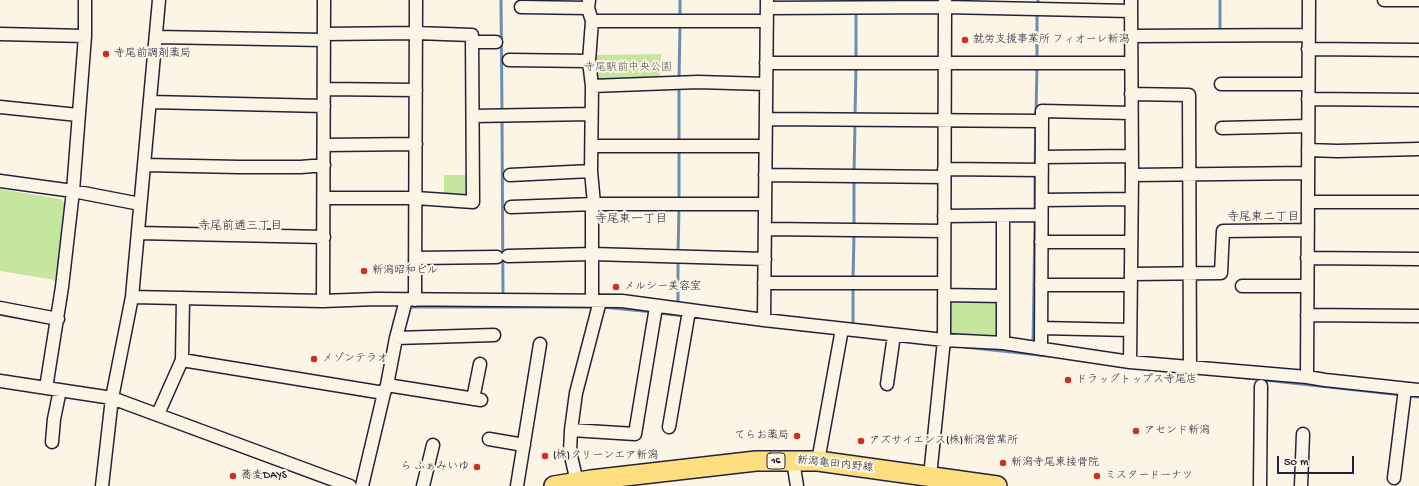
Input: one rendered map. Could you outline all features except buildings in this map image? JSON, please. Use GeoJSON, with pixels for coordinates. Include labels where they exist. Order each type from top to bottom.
{"type":"FeatureCollection","features":[{"type":"Feature","properties":{"kind":"main road","name":"新潟亀田内野線"},"geometry":{"type":"LineString","coordinates":[[554,486],[756,461],[818,461],[997,486]]}},
{"type":"Feature","properties":{"kind":"street"},"geometry":{"type":"LineString","coordinates":[[46,388],[58,319],[73,191],[85,36],[85,0]]}},
{"type":"Feature","properties":{"kind":"street"},"geometry":{"type":"LineString","coordinates":[[102,486],[112,398],[132,297],[159,0]]}},
{"type":"Feature","properties":{"kind":"street"},"geometry":{"type":"LineString","coordinates":[[324,0],[324,301]]}},
{"type":"Feature","properties":{"kind":"street"},"geometry":{"type":"LineString","coordinates":[[362,486],[396,338],[411,300],[415,258],[416,198],[416,0]]}},
{"type":"Feature","properties":{"kind":"street"},"geometry":{"type":"LineString","coordinates":[[1307,377],[1309,0]]}},
{"type":"Feature","properties":{"kind":"street"},"geometry":{"type":"LineString","coordinates":[[1384,0],[1419,0]]}},
{"type":"Feature","properties":{"kind":"street"},"geometry":{"type":"LineString","coordinates":[[930,476],[944,340],[945,3]]}},
{"type":"Feature","properties":{"kind":"street"},"geometry":{"type":"LineString","coordinates":[[764,320],[767,4],[945,3],[1131,5],[1132,199],[1130,362]]}},
{"type":"Feature","properties":{"kind":"street"},"geometry":{"type":"LineString","coordinates":[[521,7],[589,4],[592,21],[589,61],[592,86],[591,171],[594,204],[592,210],[592,254],[596,301],[576,393],[571,430],[570,452],[586,483]]}},
{"type":"Feature","properties":{"kind":"street"},"geometry":{"type":"LineString","coordinates":[[592,21],[766,21]]}},
{"type":"Feature","properties":{"kind":"street"},"geometry":{"type":"LineString","coordinates":[[156,38],[324,37],[416,33],[472,35],[473,202],[416,198],[324,198]]}},
{"type":"Feature","properties":{"kind":"street"},"geometry":{"type":"LineString","coordinates":[[0,34],[85,36]]}},
{"type":"Feature","properties":{"kind":"street"},"geometry":{"type":"LineString","coordinates":[[1131,36],[1309,35]]}},
{"type":"Feature","properties":{"kind":"street"},"geometry":{"type":"LineString","coordinates":[[472,42],[496,42]]}},
{"type":"Feature","properties":{"kind":"street"},"geometry":{"type":"LineString","coordinates":[[1308,49],[1419,50]]}},
{"type":"Feature","properties":{"kind":"street"},"geometry":{"type":"LineString","coordinates":[[509,60],[589,61]]}},
{"type":"Feature","properties":{"kind":"street"},"geometry":{"type":"LineString","coordinates":[[766,63],[1131,63]]}},
{"type":"Feature","properties":{"kind":"street"},"geometry":{"type":"LineString","coordinates":[[592,86],[698,82],[766,84]]}},
{"type":"Feature","properties":{"kind":"street"},"geometry":{"type":"LineString","coordinates":[[1221,84],[1308,84]]}},
{"type":"Feature","properties":{"kind":"street"},"geometry":{"type":"LineString","coordinates":[[324,89],[416,90]]}},
{"type":"Feature","properties":{"kind":"street"},"geometry":{"type":"LineString","coordinates":[[1131,94],[1190,95],[1190,367]]}},
{"type":"Feature","properties":{"kind":"street"},"geometry":{"type":"LineString","coordinates":[[1308,99],[1419,100]]}},
{"type":"Feature","properties":{"kind":"street"},"geometry":{"type":"LineString","coordinates":[[150,102],[324,106]]}},
{"type":"Feature","properties":{"kind":"street"},"geometry":{"type":"LineString","coordinates":[[0,108],[78,115]]}},
{"type":"Feature","properties":{"kind":"street"},"geometry":{"type":"LineString","coordinates":[[1041,349],[1042,111],[1131,114]]}},
{"type":"Feature","properties":{"kind":"street"},"geometry":{"type":"LineString","coordinates":[[473,116],[591,114]]}},
{"type":"Feature","properties":{"kind":"street"},"geometry":{"type":"LineString","coordinates":[[766,119],[1042,121]]}},
{"type":"Feature","properties":{"kind":"street"},"geometry":{"type":"LineString","coordinates":[[1222,128],[1308,126]]}},
{"type":"Feature","properties":{"kind":"street"},"geometry":{"type":"LineString","coordinates":[[324,145],[416,144]]}},
{"type":"Feature","properties":{"kind":"street"},"geometry":{"type":"LineString","coordinates":[[592,146],[766,146]]}},
{"type":"Feature","properties":{"kind":"street"},"geometry":{"type":"LineString","coordinates":[[1308,150],[1419,149]]}},
{"type":"Feature","properties":{"kind":"street"},"geometry":{"type":"LineString","coordinates":[[1042,156],[1132,156]]}},
{"type":"Feature","properties":{"kind":"street"},"geometry":{"type":"LineString","coordinates":[[145,165],[301,167],[324,164]]}},
{"type":"Feature","properties":{"kind":"street"},"geometry":{"type":"LineString","coordinates":[[765,175],[944,173],[1042,170]]}},
{"type":"Feature","properties":{"kind":"street"},"geometry":{"type":"LineString","coordinates":[[510,175],[591,171]]}},
{"type":"Feature","properties":{"kind":"street"},"geometry":{"type":"LineString","coordinates":[[1132,175],[1308,173]]}},
{"type":"Feature","properties":{"kind":"street"},"geometry":{"type":"LineString","coordinates":[[0,182],[73,191],[140,204]]}},
{"type":"Feature","properties":{"kind":"street"},"geometry":{"type":"LineString","coordinates":[[1042,200],[1132,199]]}},
{"type":"Feature","properties":{"kind":"street"},"geometry":{"type":"LineString","coordinates":[[1308,202],[1419,202]]}},
{"type":"Feature","properties":{"kind":"street"},"geometry":{"type":"LineString","coordinates":[[511,207],[594,204],[765,204]]}},
{"type":"Feature","properties":{"kind":"street"},"geometry":{"type":"LineString","coordinates":[[944,216],[1041,215]]}},
{"type":"Feature","properties":{"kind":"street"},"geometry":{"type":"LineString","coordinates":[[1003,216],[1003,343]]}},
{"type":"Feature","properties":{"kind":"street"},"geometry":{"type":"LineString","coordinates":[[765,228],[944,231]]}},
{"type":"Feature","properties":{"kind":"street"},"geometry":{"type":"LineString","coordinates":[[1041,285],[1131,280],[1190,273],[1221,273],[1223,231],[1308,230]]}},
{"type":"Feature","properties":{"kind":"street"},"geometry":{"type":"LineString","coordinates":[[138,233],[324,237]]}},
{"type":"Feature","properties":{"kind":"street"},"geometry":{"type":"LineString","coordinates":[[1041,242],[1131,242]]}},
{"type":"Feature","properties":{"kind":"street"},"geometry":{"type":"LineString","coordinates":[[415,258],[592,254],[764,259]]}},
{"type":"Feature","properties":{"kind":"street"},"geometry":{"type":"LineString","coordinates":[[1307,258],[1419,259]]}},
{"type":"Feature","properties":{"kind":"street"},"geometry":{"type":"LineString","coordinates":[[764,283],[944,289],[1003,296]]}},
{"type":"Feature","properties":{"kind":"street"},"geometry":{"type":"LineString","coordinates":[[1242,286],[1307,286]]}},
{"type":"Feature","properties":{"kind":"street"},"geometry":{"type":"LineString","coordinates":[[132,297],[324,301],[622,301],[656,307],[894,335],[944,340],[1003,343],[1130,362],[1307,377],[1419,390]]}},
{"type":"Feature","properties":{"kind":"street"},"geometry":{"type":"LineString","coordinates":[[158,414],[182,360],[183,298]]}},
{"type":"Feature","properties":{"kind":"street"},"geometry":{"type":"LineString","coordinates":[[571,430],[635,434],[656,307]]}},
{"type":"Feature","properties":{"kind":"street"},"geometry":{"type":"LineString","coordinates":[[0,308],[58,319]]}},
{"type":"Feature","properties":{"kind":"street"},"geometry":{"type":"LineString","coordinates":[[669,427],[689,311]]}},
{"type":"Feature","properties":{"kind":"street"},"geometry":{"type":"LineString","coordinates":[[1307,315],[1419,316]]}},
{"type":"Feature","properties":{"kind":"street"},"geometry":{"type":"LineString","coordinates":[[1041,328],[1130,330]]}},
{"type":"Feature","properties":{"kind":"street"},"geometry":{"type":"LineString","coordinates":[[818,461],[842,329]]}},
{"type":"Feature","properties":{"kind":"street"},"geometry":{"type":"LineString","coordinates":[[396,338],[494,335]]}},
{"type":"Feature","properties":{"kind":"street"},"geometry":{"type":"LineString","coordinates":[[887,384],[894,335]]}},
{"type":"Feature","properties":{"kind":"street"},"geometry":{"type":"LineString","coordinates":[[517,486],[540,344]]}},
{"type":"Feature","properties":{"kind":"street"},"geometry":{"type":"LineString","coordinates":[[182,360],[385,389],[477,400],[480,364]]}},
{"type":"Feature","properties":{"kind":"street"},"geometry":{"type":"LineString","coordinates":[[0,381],[112,398],[350,486]]}},
{"type":"Feature","properties":{"kind":"street"},"geometry":{"type":"LineString","coordinates":[[1260,486],[1261,386]]}},
{"type":"Feature","properties":{"kind":"street"},"geometry":{"type":"LineString","coordinates":[[1394,478],[1405,389]]}},
{"type":"Feature","properties":{"kind":"street"},"geometry":{"type":"LineString","coordinates":[[52,442],[54,419],[60,390]]}},
{"type":"Feature","properties":{"kind":"street"},"geometry":{"type":"LineString","coordinates":[[1302,486],[1303,434]]}},
{"type":"Feature","properties":{"kind":"street"},"geometry":{"type":"LineString","coordinates":[[489,439],[524,445]]}},
{"type":"Feature","properties":{"kind":"street"},"geometry":{"type":"LineString","coordinates":[[422,486],[433,445]]}},
{"type":"Feature","properties":{"kind":"street"},"geometry":{"type":"LineString","coordinates":[[793,461],[796,486]]}},
{"type":"Feature","properties":{"kind":"green space","name":"寺尾駅前中央公園"},"geometry":{"type":"Polygon","coordinates":[[[661,54],[660,80],[599,81],[596,77],[596,55],[661,54]]]}},
{"type":"Feature","properties":{"kind":"green space"},"geometry":{"type":"Polygon","coordinates":[[[444,175],[469,175],[469,193],[465,197],[444,196],[444,175]]]}},
{"type":"Feature","properties":{"kind":"green space"},"geometry":{"type":"Polygon","coordinates":[[[0,189],[61,199],[65,204],[58,276],[55,280],[0,271],[0,189]]]}},
{"type":"Feature","properties":{"kind":"green space"},"geometry":{"type":"Polygon","coordinates":[[[997,298],[1001,339],[950,335],[950,301],[997,298]]]}},
{"type":"Feature","properties":{"kind":"waterway"},"geometry":{"type":"LineString","coordinates":[[501,0],[502,112]]}},
{"type":"Feature","properties":{"kind":"waterway"},"geometry":{"type":"LineString","coordinates":[[680,0],[680,18]]}},
{"type":"Feature","properties":{"kind":"waterway"},"geometry":{"type":"LineString","coordinates":[[1038,0],[1038,7]]}},
{"type":"Feature","properties":{"kind":"waterway"},"geometry":{"type":"LineString","coordinates":[[1220,0],[1220,27]]}},
{"type":"Feature","properties":{"kind":"waterway"},"geometry":{"type":"LineString","coordinates":[[856,10],[856,60]]}},
{"type":"Feature","properties":{"kind":"waterway"},"geometry":{"type":"LineString","coordinates":[[1037,12],[1037,61]]}},
{"type":"Feature","properties":{"kind":"waterway"},"geometry":{"type":"LineString","coordinates":[[679,80],[680,24]]}},
{"type":"Feature","properties":{"kind":"waterway"},"geometry":{"type":"LineString","coordinates":[[855,116],[856,66]]}},
{"type":"Feature","properties":{"kind":"waterway"},"geometry":{"type":"LineString","coordinates":[[1036,115],[1037,66]]}},
{"type":"Feature","properties":{"kind":"waterway"},"geometry":{"type":"LineString","coordinates":[[679,86],[679,144]]}},
{"type":"Feature","properties":{"kind":"waterway"},"geometry":{"type":"LineString","coordinates":[[502,118],[503,298]]}},
{"type":"Feature","properties":{"kind":"waterway"},"geometry":{"type":"LineString","coordinates":[[854,174],[855,122]]}},
{"type":"Feature","properties":{"kind":"waterway"},"geometry":{"type":"LineString","coordinates":[[1035,167],[1036,124]]}},
{"type":"Feature","properties":{"kind":"waterway"},"geometry":{"type":"LineString","coordinates":[[679,150],[679,202]]}},
{"type":"Feature","properties":{"kind":"waterway"},"geometry":{"type":"LineString","coordinates":[[1035,172],[1035,213]]}},
{"type":"Feature","properties":{"kind":"waterway"},"geometry":{"type":"LineString","coordinates":[[854,180],[854,228]]}},
{"type":"Feature","properties":{"kind":"waterway"},"geometry":{"type":"LineString","coordinates":[[678,254],[679,208]]}},
{"type":"Feature","properties":{"kind":"waterway"},"geometry":{"type":"LineString","coordinates":[[1033,345],[1035,218]]}},
{"type":"Feature","properties":{"kind":"waterway"},"geometry":{"type":"LineString","coordinates":[[853,280],[854,234]]}},
{"type":"Feature","properties":{"kind":"waterway"},"geometry":{"type":"LineString","coordinates":[[678,260],[678,306]]}},
{"type":"Feature","properties":{"kind":"waterway"},"geometry":{"type":"LineString","coordinates":[[853,286],[853,326]]}},
{"type":"Feature","properties":{"kind":"waterway"},"geometry":{"type":"LineString","coordinates":[[409,307],[595,307]]}},
{"type":"Feature","properties":{"kind":"waterway"},"geometry":{"type":"LineString","coordinates":[[602,307],[653,312]]}},
{"type":"Feature","properties":{"kind":"waterway"},"geometry":{"type":"LineString","coordinates":[[658,313],[686,316]]}},
{"type":"Feature","properties":{"kind":"waterway"},"geometry":{"type":"LineString","coordinates":[[964,347],[1058,357]]}},
{"type":"Feature","properties":{"kind":"waterway"},"geometry":{"type":"LineString","coordinates":[[1237,377],[1402,395]]}},
{"type":"Feature","properties":{"kind":"waterway"},"geometry":{"type":"LineString","coordinates":[[1407,396],[1419,397]]}},
{"type":"Feature","properties":{"kind":"place","name":"就労支援事業所 フィオーレ新潟"},"geometry":{"type":"Point","coordinates":[965,40]}},
{"type":"Feature","properties":{"kind":"place","name":"寺尾前調剤薬局"},"geometry":{"type":"Point","coordinates":[106,54]}},
{"type":"Feature","properties":{"kind":"place","name":"新潟昭和ビル"},"geometry":{"type":"Point","coordinates":[364,271]}},
{"type":"Feature","properties":{"kind":"place","name":"メルシー美容室"},"geometry":{"type":"Point","coordinates":[616,287]}},
{"type":"Feature","properties":{"kind":"place","name":"メゾンテラオ"},"geometry":{"type":"Point","coordinates":[314,359]}},
{"type":"Feature","properties":{"kind":"place","name":"ドラッグトップス寺尾店"},"geometry":{"type":"Point","coordinates":[1068,380]}},
{"type":"Feature","properties":{"kind":"place","name":"アセンド新潟"},"geometry":{"type":"Point","coordinates":[1136,431]}},
{"type":"Feature","properties":{"kind":"place","name":"てらお薬局"},"geometry":{"type":"Point","coordinates":[797,436]}},
{"type":"Feature","properties":{"kind":"place","name":"アズサイエンス(株)新潟営業所"},"geometry":{"type":"Point","coordinates":[861,441]}},
{"type":"Feature","properties":{"kind":"place","name":"(株)クリーンエア新潟"},"geometry":{"type":"Point","coordinates":[545,456]}},
{"type":"Feature","properties":{"kind":"place","name":"新潟寺尾東接骨院"},"geometry":{"type":"Point","coordinates":[1003,463]}},
{"type":"Feature","properties":{"kind":"place","name":"ら ふぁみいゆ"},"geometry":{"type":"Point","coordinates":[477,467]}},
{"type":"Feature","properties":{"kind":"place","name":"蕎麦DAYS"},"geometry":{"type":"Point","coordinates":[233,476]}},
{"type":"Feature","properties":{"kind":"place","name":"ミスタードーナツ"},"geometry":{"type":"Point","coordinates":[1097,476]}},
{"type":"Feature","properties":{"kind":"district","name":"寺尾東二丁目"},"geometry":{"type":"Point","coordinates":[1263,218]}},
{"type":"Feature","properties":{"kind":"district","name":"寺尾東一丁目"},"geometry":{"type":"Point","coordinates":[631,220]}},
{"type":"Feature","properties":{"kind":"district","name":"寺尾前通三丁目"},"geometry":{"type":"Point","coordinates":[240,227]}}]}
